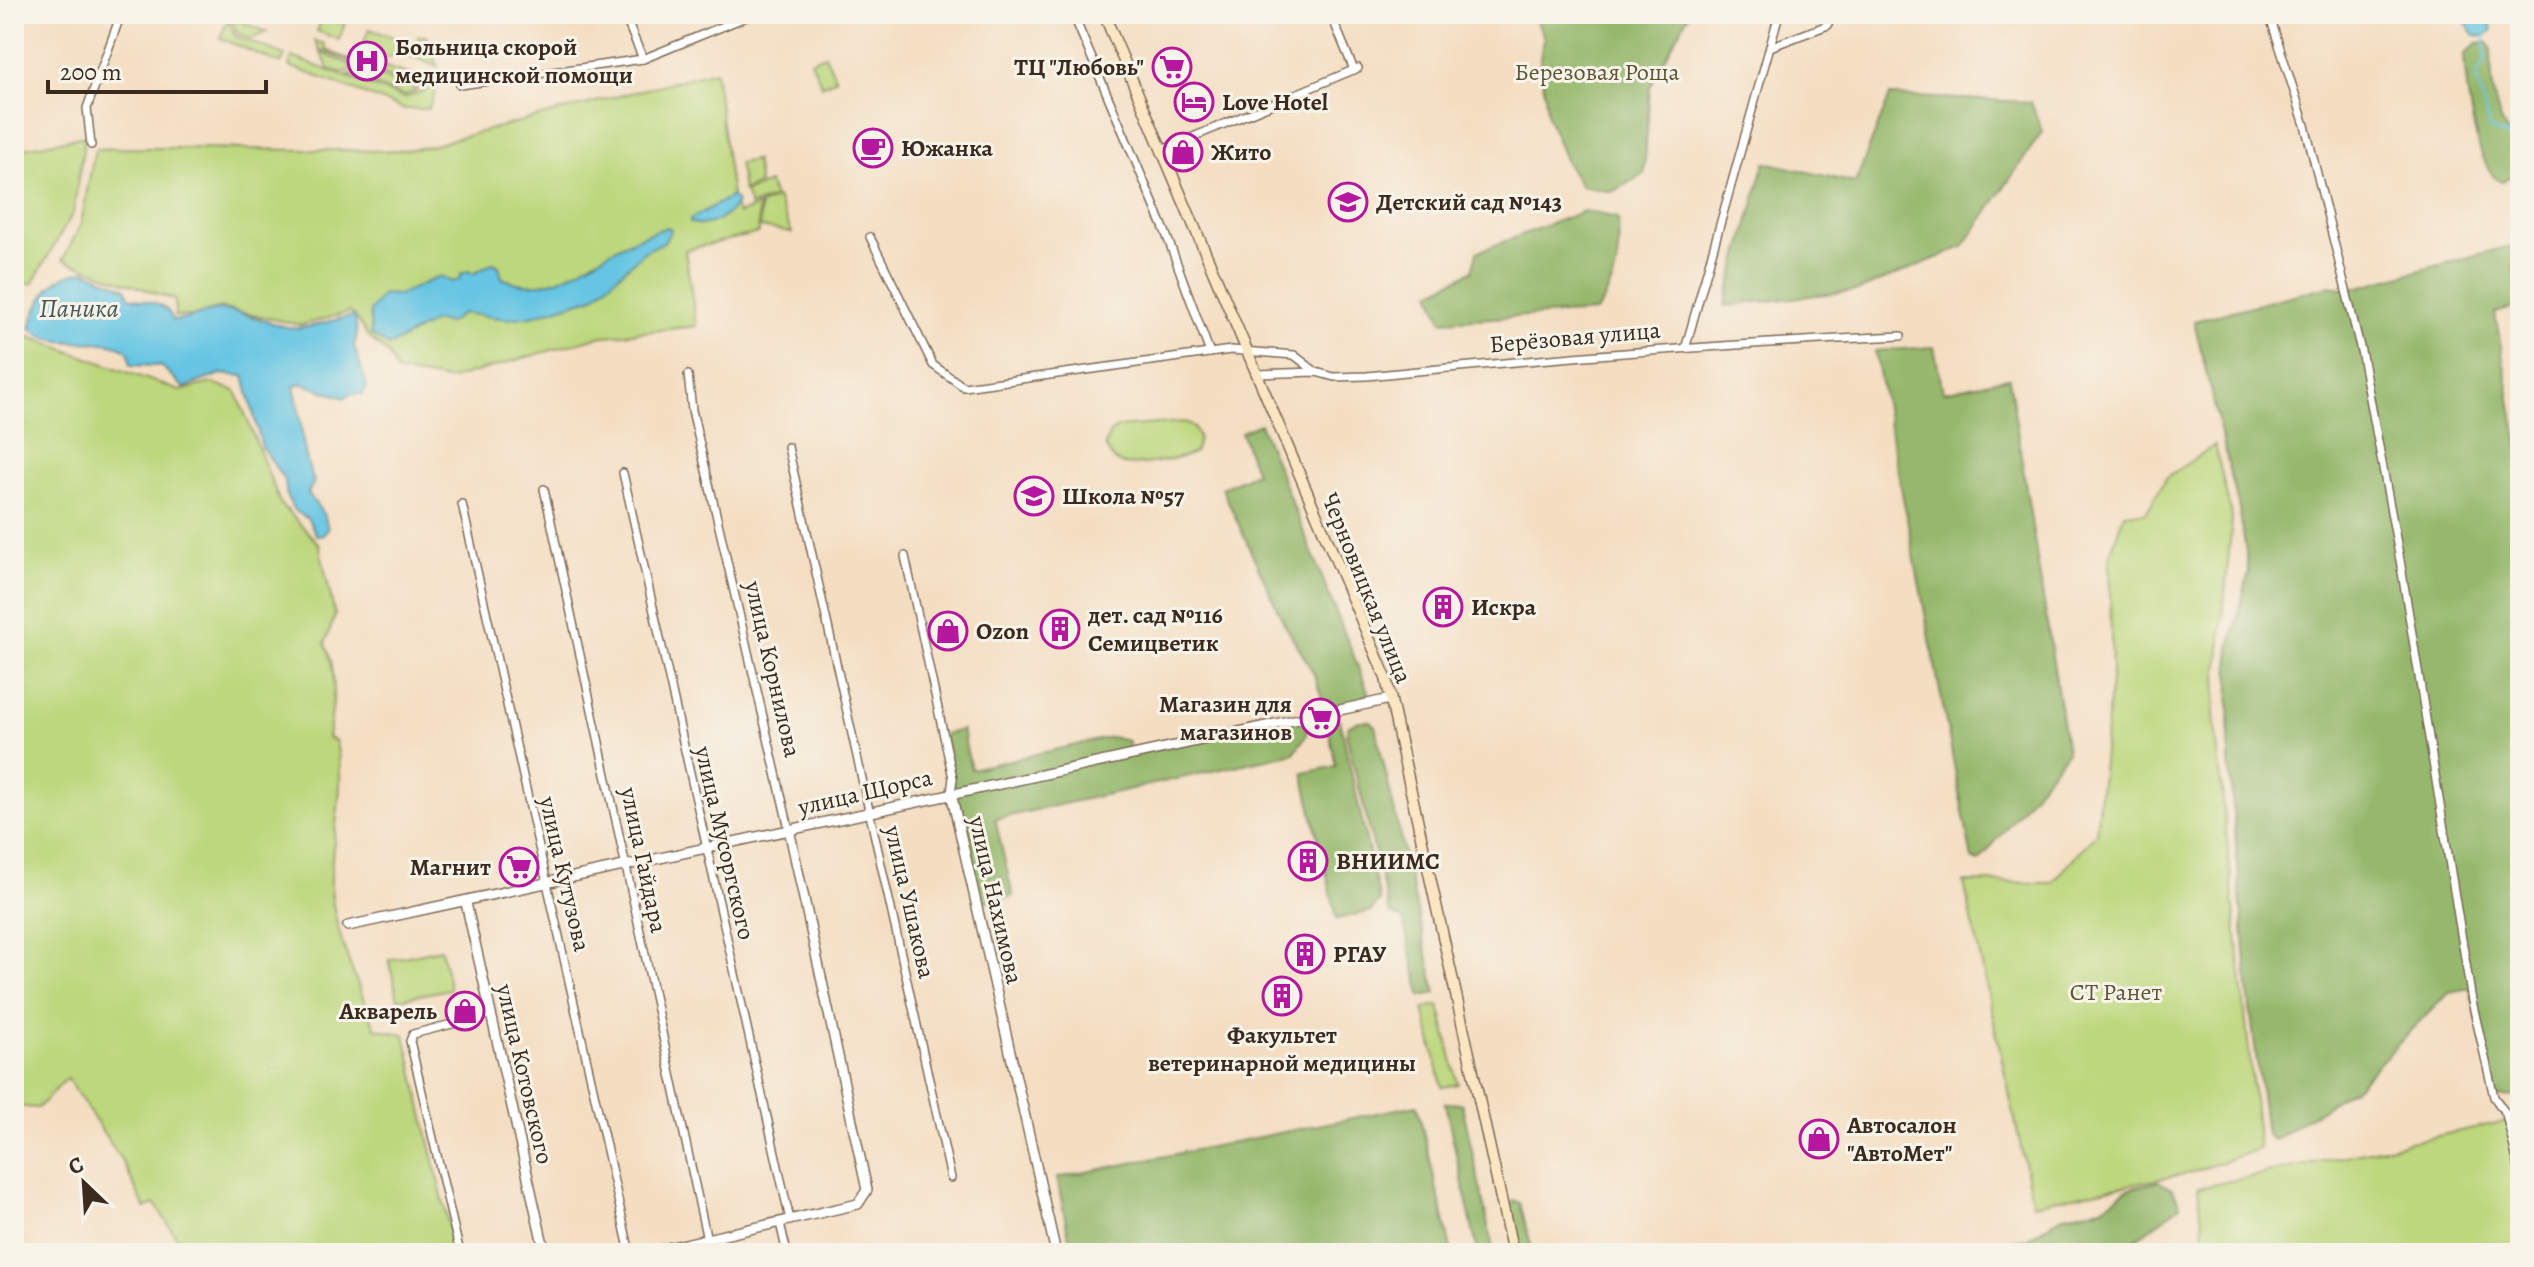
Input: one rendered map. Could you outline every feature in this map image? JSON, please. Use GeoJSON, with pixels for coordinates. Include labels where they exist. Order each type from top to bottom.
{"type":"FeatureCollection","features":[{"type":"Feature","properties":{"kind":"main road","name":"Черновицкая улица"},"geometry":{"type":"LineString","coordinates":[[1104,14],[1386,678],[1513,1253]]}},
{"type":"Feature","properties":{"kind":"street"},"geometry":{"type":"LineString","coordinates":[[91,145],[87,108],[121,14]]}},
{"type":"Feature","properties":{"kind":"street"},"geometry":{"type":"LineString","coordinates":[[624,14],[643,59]]}},
{"type":"Feature","properties":{"kind":"street"},"geometry":{"type":"LineString","coordinates":[[460,85],[643,59],[753,14]]}},
{"type":"Feature","properties":{"kind":"street"},"geometry":{"type":"LineString","coordinates":[[1073,14],[1165,231],[1210,353]]}},
{"type":"Feature","properties":{"kind":"street","name":"Берёзовая улица"},"geometry":{"type":"LineString","coordinates":[[1256,374],[1316,372],[1334,377],[1367,376],[1621,355],[1686,346],[1779,14]]}},
{"type":"Feature","properties":{"kind":"street"},"geometry":{"type":"LineString","coordinates":[[1770,47],[1828,25],[1827,14]]}},
{"type":"Feature","properties":{"kind":"street"},"geometry":{"type":"LineString","coordinates":[[2269,14],[2305,125],[2362,355],[2400,560],[2472,1001],[2494,1097],[2506,1114],[2520,1173]]}},
{"type":"Feature","properties":{"kind":"street"},"geometry":{"type":"LineString","coordinates":[[1162,150],[1356,69],[1334,22]]}},
{"type":"Feature","properties":{"kind":"street","name":"Берёзовая улица"},"geometry":{"type":"LineString","coordinates":[[870,237],[933,365],[964,387],[1246,350],[1267,355],[1294,355],[1316,372]]}},
{"type":"Feature","properties":{"kind":"street"},"geometry":{"type":"LineString","coordinates":[[1686,346],[1901,336]]}},
{"type":"Feature","properties":{"kind":"street","name":"улица Корнилова"},"geometry":{"type":"LineString","coordinates":[[688,375],[692,410],[789,829],[867,1190],[858,1204],[785,1222]]}},
{"type":"Feature","properties":{"kind":"street","name":"улица Ушакова"},"geometry":{"type":"LineString","coordinates":[[788,447],[951,1178]]}},
{"type":"Feature","properties":{"kind":"street","name":"улица Мусоргского"},"geometry":{"type":"LineString","coordinates":[[623,473],[785,1222],[787,1253]]}},
{"type":"Feature","properties":{"kind":"street","name":"улица Гайдара"},"geometry":{"type":"LineString","coordinates":[[544,489],[707,1240]]}},
{"type":"Feature","properties":{"kind":"street","name":"улица Кутузова"},"geometry":{"type":"LineString","coordinates":[[462,504],[630,1253]]}},
{"type":"Feature","properties":{"kind":"street","name":"улица Нахимова"},"geometry":{"type":"LineString","coordinates":[[905,556],[953,778],[951,793],[1056,1253]]}},
{"type":"Feature","properties":{"kind":"street","name":"улица Щорса"},"geometry":{"type":"LineString","coordinates":[[348,926],[466,903],[869,811],[1390,699]]}},
{"type":"Feature","properties":{"kind":"street","name":"улица Котовского"},"geometry":{"type":"LineString","coordinates":[[466,903],[545,1253]]}},
{"type":"Feature","properties":{"kind":"street"},"geometry":{"type":"LineString","coordinates":[[460,1253],[410,1041],[413,1034],[491,1014]]}},
{"type":"Feature","properties":{"kind":"street"},"geometry":{"type":"LineString","coordinates":[[646,1253],[785,1222]]}},
{"type":"Feature","properties":{"kind":"green space","name":"Березовая Роща"},"geometry":{"type":"Polygon","coordinates":[[[1533,14],[1689,14],[1650,87],[1644,174],[1612,192],[1581,186],[1565,160],[1548,118],[1540,58],[1544,37],[1533,14]]]}},
{"type":"Feature","properties":{"kind":"green space"},"geometry":{"type":"Polygon","coordinates":[[[324,15],[345,23],[339,40],[317,31],[324,15]]]}},
{"type":"Feature","properties":{"kind":"green space"},"geometry":{"type":"Polygon","coordinates":[[[231,18],[267,32],[251,39],[237,33],[231,18]]]}},
{"type":"Feature","properties":{"kind":"green space"},"geometry":{"type":"Polygon","coordinates":[[[228,19],[235,36],[285,55],[281,64],[220,38],[228,19]]]}},
{"type":"Feature","properties":{"kind":"green space"},"geometry":{"type":"Polygon","coordinates":[[[369,29],[402,40],[397,53],[388,58],[362,48],[369,29]]]}},
{"type":"Feature","properties":{"kind":"green space"},"geometry":{"type":"Polygon","coordinates":[[[419,36],[426,36],[438,67],[406,54],[414,50],[419,36]]]}},
{"type":"Feature","properties":{"kind":"green space"},"geometry":{"type":"Polygon","coordinates":[[[315,41],[325,44],[326,50],[351,60],[358,56],[372,62],[362,66],[320,50],[315,41]]]}},
{"type":"Feature","properties":{"kind":"green space"},"geometry":{"type":"Polygon","coordinates":[[[2487,42],[2491,48],[2492,81],[2498,112],[2507,133],[2520,137],[2520,170],[2501,182],[2484,160],[2478,143],[2465,68],[2464,55],[2477,43],[2487,42]]]}},
{"type":"Feature","properties":{"kind":"green space"},"geometry":{"type":"Polygon","coordinates":[[[321,53],[357,67],[343,73],[329,69],[321,53]]]}},
{"type":"Feature","properties":{"kind":"green space"},"geometry":{"type":"Polygon","coordinates":[[[825,55],[836,79],[822,86],[811,61],[825,55]]]}},
{"type":"Feature","properties":{"kind":"green space"},"geometry":{"type":"Polygon","coordinates":[[[292,57],[404,98],[438,86],[428,109],[404,109],[289,66],[292,57]]]}},
{"type":"Feature","properties":{"kind":"green space"},"geometry":{"type":"Polygon","coordinates":[[[376,64],[433,82],[420,88],[366,68],[376,64]]]}},
{"type":"Feature","properties":{"kind":"green space"},"geometry":{"type":"Polygon","coordinates":[[[362,69],[417,90],[404,96],[348,75],[362,69]]]}},
{"type":"Feature","properties":{"kind":"green space"},"geometry":{"type":"Polygon","coordinates":[[[715,71],[732,197],[738,214],[758,206],[759,233],[685,250],[696,326],[597,337],[448,380],[396,371],[388,355],[350,312],[301,325],[220,308],[196,316],[175,316],[175,300],[63,260],[81,224],[95,149],[409,150],[715,71]]]}},
{"type":"Feature","properties":{"kind":"green space"},"geometry":{"type":"Polygon","coordinates":[[[1890,96],[2031,102],[2042,132],[1963,247],[1860,290],[1725,306],[1765,162],[1855,183],[1890,96]]]}},
{"type":"Feature","properties":{"kind":"green space"},"geometry":{"type":"Polygon","coordinates":[[[85,136],[73,213],[32,284],[14,282],[14,150],[85,136]]]}},
{"type":"Feature","properties":{"kind":"green space"},"geometry":{"type":"Polygon","coordinates":[[[755,160],[759,184],[743,191],[739,163],[755,160]]]}},
{"type":"Feature","properties":{"kind":"green space"},"geometry":{"type":"Polygon","coordinates":[[[769,183],[774,198],[750,206],[745,192],[769,183]]]}},
{"type":"Feature","properties":{"kind":"green space"},"geometry":{"type":"Polygon","coordinates":[[[777,198],[792,233],[760,227],[760,205],[777,198]]]}},
{"type":"Feature","properties":{"kind":"green space"},"geometry":{"type":"Polygon","coordinates":[[[1584,211],[1618,218],[1616,267],[1609,289],[1596,312],[1442,321],[1431,292],[1472,271],[1477,252],[1584,211]]]}},
{"type":"Feature","properties":{"kind":"green space"},"geometry":{"type":"Polygon","coordinates":[[[2510,246],[2520,306],[2495,313],[2520,457],[2520,1096],[2495,1097],[2470,988],[2449,992],[2358,1085],[2274,1140],[2266,1134],[2249,999],[2229,759],[2230,648],[2249,571],[2240,513],[2194,321],[2328,286],[2351,289],[2510,246]]]}},
{"type":"Feature","properties":{"kind":"green space"},"geometry":{"type":"Polygon","coordinates":[[[27,336],[180,391],[211,383],[236,391],[280,503],[319,544],[335,616],[325,643],[333,678],[328,738],[335,740],[340,776],[331,869],[333,905],[348,959],[375,1028],[405,1035],[455,1253],[187,1253],[155,1204],[145,1208],[124,1164],[67,1078],[38,1108],[14,1106],[14,356],[20,358],[27,336]]]}},
{"type":"Feature","properties":{"kind":"green space"},"geometry":{"type":"Polygon","coordinates":[[[1934,347],[1943,392],[2009,378],[2067,752],[1979,862],[1972,859],[1875,351],[1934,347]]]}},
{"type":"Feature","properties":{"kind":"green space"},"geometry":{"type":"Polygon","coordinates":[[[1184,422],[1194,427],[1199,439],[1195,452],[1180,457],[1123,464],[1114,459],[1105,445],[1110,433],[1118,427],[1184,422]]]}},
{"type":"Feature","properties":{"kind":"green space"},"geometry":{"type":"Polygon","coordinates":[[[1260,424],[1371,699],[1326,709],[1313,672],[1284,623],[1222,488],[1256,473],[1241,432],[1260,424]]]}},
{"type":"Feature","properties":{"kind":"green space","name":"СТ Ранет"},"geometry":{"type":"Polygon","coordinates":[[[2215,445],[2232,519],[2214,714],[2259,1149],[2189,1173],[2033,1204],[1964,882],[2052,883],[2096,833],[2112,670],[2109,558],[2124,513],[2146,513],[2167,477],[2215,445]]]}},
{"type":"Feature","properties":{"kind":"green space"},"geometry":{"type":"Polygon","coordinates":[[[1303,717],[1307,734],[1294,753],[995,819],[1013,896],[977,903],[944,734],[962,730],[971,769],[1111,737],[1128,741],[1130,754],[1303,717]]]}},
{"type":"Feature","properties":{"kind":"green space"},"geometry":{"type":"Polygon","coordinates":[[[1339,718],[1380,901],[1371,911],[1337,919],[1303,773],[1336,766],[1327,721],[1339,718]]]}},
{"type":"Feature","properties":{"kind":"green space"},"geometry":{"type":"Polygon","coordinates":[[[1370,721],[1375,726],[1436,993],[1421,996],[1403,919],[1390,914],[1346,734],[1349,725],[1370,721]]]}},
{"type":"Feature","properties":{"kind":"green space"},"geometry":{"type":"Polygon","coordinates":[[[441,949],[450,989],[398,999],[389,960],[441,949]]]}},
{"type":"Feature","properties":{"kind":"green space"},"geometry":{"type":"Polygon","coordinates":[[[1439,1005],[1458,1084],[1442,1087],[1424,1009],[1439,1005]]]}},
{"type":"Feature","properties":{"kind":"green space"},"geometry":{"type":"Polygon","coordinates":[[[1445,1103],[1462,1104],[1494,1253],[1478,1253],[1445,1103]]]}},
{"type":"Feature","properties":{"kind":"green space"},"geometry":{"type":"Polygon","coordinates":[[[1417,1105],[1452,1253],[1072,1253],[1057,1178],[1417,1105]]]}},
{"type":"Feature","properties":{"kind":"green space"},"geometry":{"type":"Polygon","coordinates":[[[2520,1118],[2520,1166],[2513,1168],[2520,1198],[2520,1253],[2206,1253],[2198,1188],[2520,1118]]]}},
{"type":"Feature","properties":{"kind":"green space"},"geometry":{"type":"Polygon","coordinates":[[[2158,1181],[2173,1190],[2180,1206],[2117,1253],[1949,1253],[2026,1239],[2064,1215],[2102,1208],[2126,1190],[2158,1181]]]}},
{"type":"Feature","properties":{"kind":"green space"},"geometry":{"type":"Polygon","coordinates":[[[1514,1201],[1520,1203],[1533,1253],[1521,1253],[1510,1206],[1514,1201]]]}},
{"type":"Feature","properties":{"kind":"green space"},"geometry":{"type":"Polygon","coordinates":[[[2195,1235],[2200,1240],[2198,1253],[2165,1253],[2184,1238],[2195,1235]]]}},
{"type":"Feature","properties":{"kind":"water"},"geometry":{"type":"Polygon","coordinates":[[[2458,14],[2488,14],[2492,30],[2485,36],[2475,35],[2458,14]]]}},
{"type":"Feature","properties":{"kind":"water"},"geometry":{"type":"Polygon","coordinates":[[[732,196],[737,202],[723,217],[710,223],[690,222],[690,219],[732,196]]]}},
{"type":"Feature","properties":{"kind":"water"},"geometry":{"type":"Polygon","coordinates":[[[668,227],[671,230],[664,242],[645,251],[594,297],[532,316],[507,319],[463,313],[449,323],[435,321],[389,346],[371,335],[370,311],[383,294],[399,295],[440,276],[452,282],[459,280],[461,274],[469,271],[473,274],[493,263],[499,266],[502,278],[532,285],[546,283],[668,227]]]}},
{"type":"Feature","properties":{"kind":"water","name":"Паника"},"geometry":{"type":"Polygon","coordinates":[[[85,271],[126,288],[129,297],[161,306],[173,320],[221,310],[296,328],[355,316],[357,334],[354,346],[367,386],[363,394],[350,394],[345,398],[300,383],[294,387],[306,459],[314,481],[308,493],[325,517],[328,529],[323,535],[317,536],[308,519],[294,510],[287,497],[285,481],[262,447],[244,376],[220,374],[184,388],[161,366],[131,365],[128,351],[116,346],[54,340],[30,328],[48,290],[63,277],[85,271]]]}},
{"type":"Feature","properties":{"kind":"waterway"},"geometry":{"type":"LineString","coordinates":[[2485,36],[2485,62],[2476,76],[2490,130],[2520,142]]}},
{"type":"Feature","properties":{"kind":"place","name":"Больница скорой медицинской помощи"},"geometry":{"type":"Point","coordinates":[367,61]}},
{"type":"Feature","properties":{"kind":"place","name":"ТЦ \"Любовь\""},"geometry":{"type":"Point","coordinates":[1172,67]}},
{"type":"Feature","properties":{"kind":"place","name":"Love Hotel"},"geometry":{"type":"Point","coordinates":[1194,102]}},
{"type":"Feature","properties":{"kind":"place","name":"Южанка"},"geometry":{"type":"Point","coordinates":[873,148]}},
{"type":"Feature","properties":{"kind":"place","name":"Жито"},"geometry":{"type":"Point","coordinates":[1183,152]}},
{"type":"Feature","properties":{"kind":"place","name":"Детский сад №143"},"geometry":{"type":"Point","coordinates":[1348,202]}},
{"type":"Feature","properties":{"kind":"place","name":"Школа №57"},"geometry":{"type":"Point","coordinates":[1034,496]}},
{"type":"Feature","properties":{"kind":"place","name":"Искра"},"geometry":{"type":"Point","coordinates":[1443,607]}},
{"type":"Feature","properties":{"kind":"place","name":"дет. сад №116 Семицветик"},"geometry":{"type":"Point","coordinates":[1060,629]}},
{"type":"Feature","properties":{"kind":"place","name":"Ozon"},"geometry":{"type":"Point","coordinates":[948,631]}},
{"type":"Feature","properties":{"kind":"place","name":"Магазин для магазинов"},"geometry":{"type":"Point","coordinates":[1320,718]}},
{"type":"Feature","properties":{"kind":"place","name":"ВНИИМС"},"geometry":{"type":"Point","coordinates":[1308,861]}},
{"type":"Feature","properties":{"kind":"place","name":"Магнит"},"geometry":{"type":"Point","coordinates":[519,867]}},
{"type":"Feature","properties":{"kind":"place","name":"РГАУ"},"geometry":{"type":"Point","coordinates":[1305,954]}},
{"type":"Feature","properties":{"kind":"place","name":"Факультет ветеринарной медицины"},"geometry":{"type":"Point","coordinates":[1282,996]}},
{"type":"Feature","properties":{"kind":"place","name":"Акварель"},"geometry":{"type":"Point","coordinates":[465,1011]}},
{"type":"Feature","properties":{"kind":"place","name":"Автосалон \"АвтоМет\""},"geometry":{"type":"Point","coordinates":[1819,1139]}}]}
